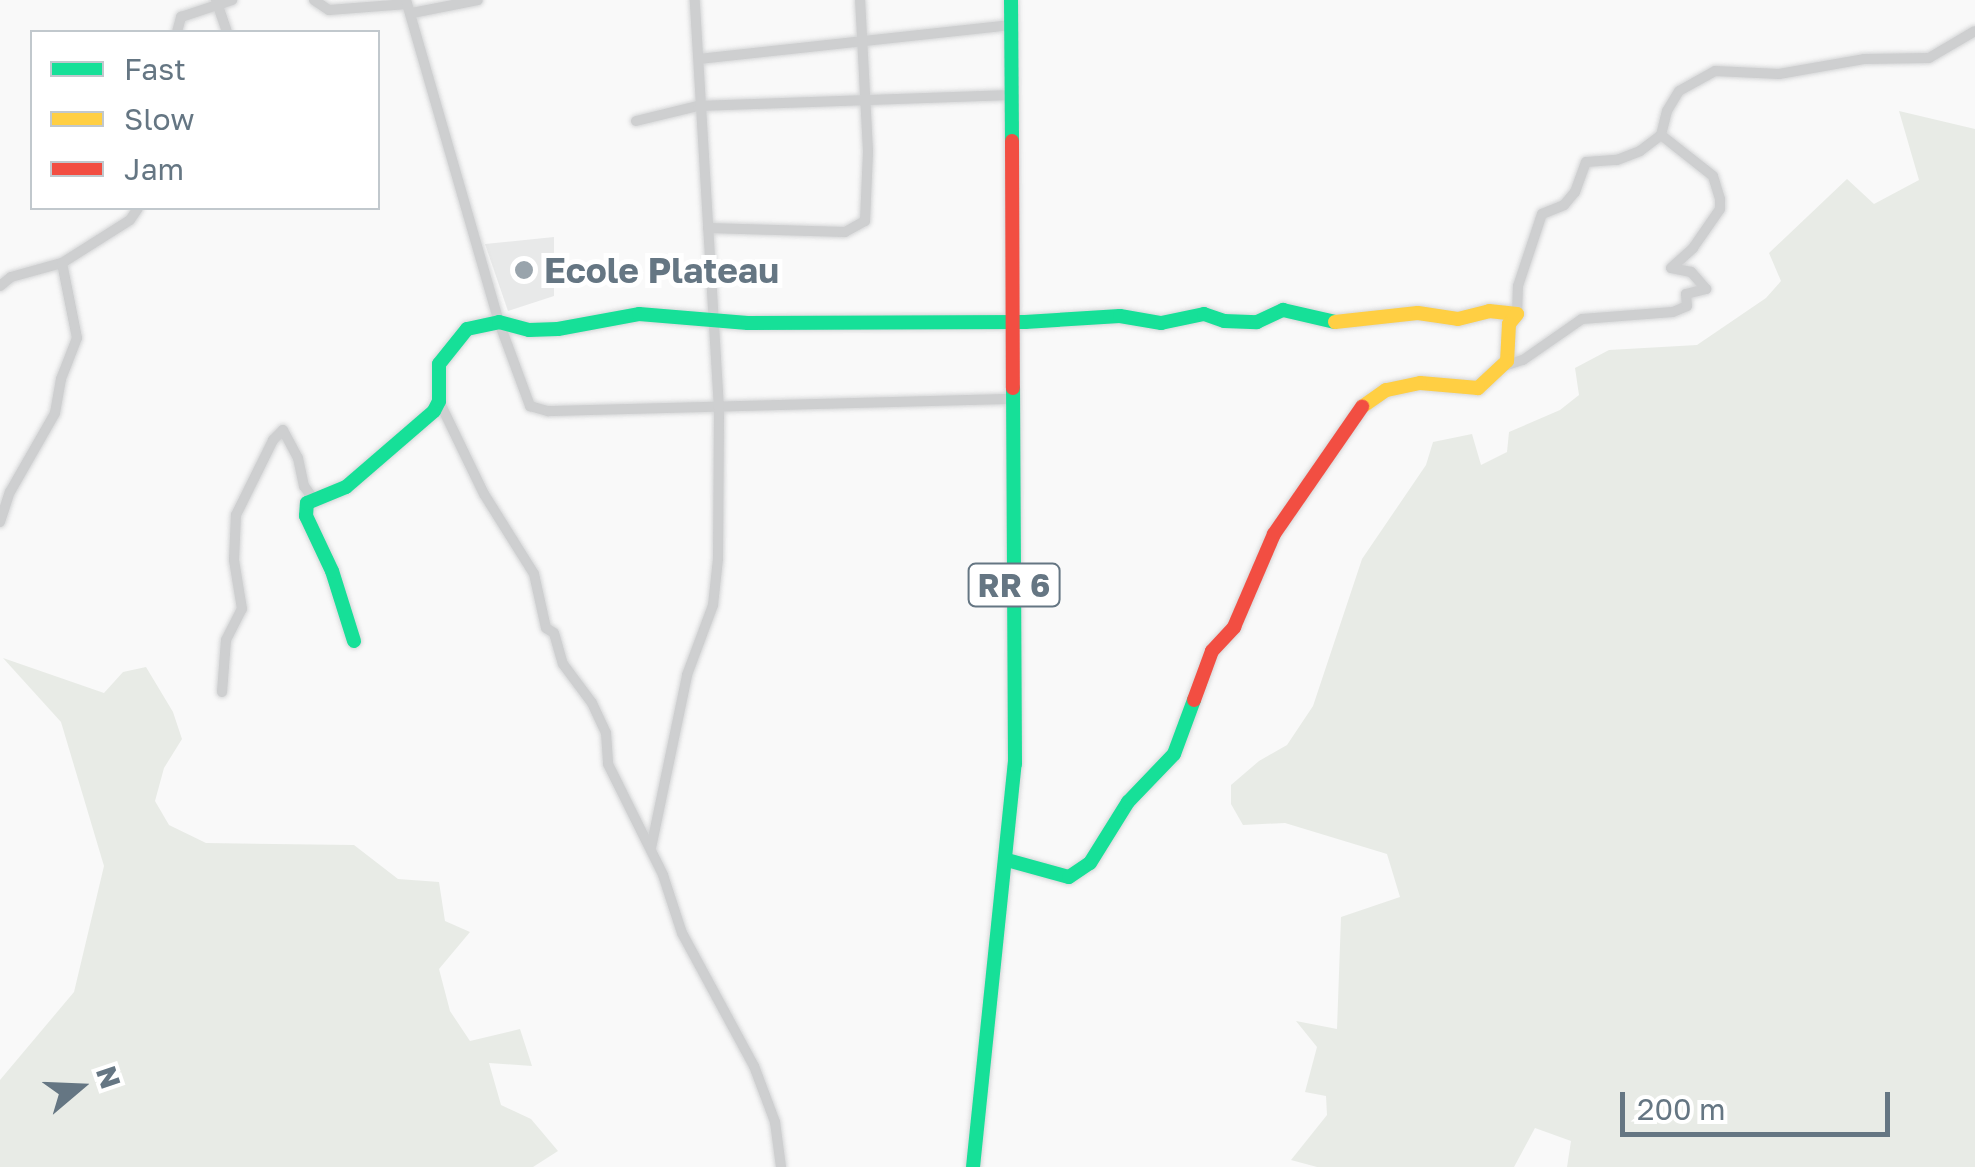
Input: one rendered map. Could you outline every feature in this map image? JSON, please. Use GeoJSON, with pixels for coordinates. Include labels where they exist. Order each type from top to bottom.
{"type":"FeatureCollection","features":[{"type":"Feature","properties":{"kind":"street"},"geometry":{"type":"LineString","coordinates":[[177,30],[181,18],[216,2],[232,0]]}},
{"type":"Feature","properties":{"kind":"street"},"geometry":{"type":"LineString","coordinates":[[314,0],[329,10],[478,0]]}},
{"type":"Feature","properties":{"kind":"street"},"geometry":{"type":"LineString","coordinates":[[651,848],[687,675],[715,593],[718,408],[695,0]]}},
{"type":"Feature","properties":{"kind":"street"},"geometry":{"type":"LineString","coordinates":[[708,228],[834,232],[862,226],[869,207],[860,0]]}},
{"type":"Feature","properties":{"kind":"street","name":"RR 6"},"geometry":{"type":"LineString","coordinates":[[973,1167],[1007,860],[1016,663],[1011,400],[1011,0]]}},
{"type":"Feature","properties":{"kind":"street"},"geometry":{"type":"LineString","coordinates":[[216,2],[226,30]]}},
{"type":"Feature","properties":{"kind":"street"},"geometry":{"type":"LineString","coordinates":[[408,6],[499,322],[530,406],[548,411],[1011,400]]}},
{"type":"Feature","properties":{"kind":"street"},"geometry":{"type":"LineString","coordinates":[[699,59],[862,38],[1011,25]]}},
{"type":"Feature","properties":{"kind":"street"},"geometry":{"type":"LineString","coordinates":[[1007,860],[1069,877],[1090,863],[1120,822],[1128,802],[1174,754],[1212,651],[1234,627],[1274,534],[1356,411],[1386,390],[1420,383],[1478,388],[1507,361],[1509,324],[1517,314],[1518,286],[1542,214],[1564,205],[1586,162],[1617,160],[1640,151],[1661,135],[1667,111],[1679,90],[1715,72],[1779,74],[1864,59],[1929,58],[1975,30]]}},
{"type":"Feature","properties":{"kind":"street"},"geometry":{"type":"LineString","coordinates":[[636,122],[698,106],[1011,95]]}},
{"type":"Feature","properties":{"kind":"street"},"geometry":{"type":"LineString","coordinates":[[1498,368],[1523,360],[1582,319],[1672,312],[1686,306],[1686,294],[1706,289],[1692,272],[1671,268],[1693,248],[1720,209],[1720,199],[1712,176],[1661,135]]}},
{"type":"Feature","properties":{"kind":"street"},"geometry":{"type":"LineString","coordinates":[[0,286],[11,277],[62,263],[130,220],[137,210]]}},
{"type":"Feature","properties":{"kind":"street"},"geometry":{"type":"LineString","coordinates":[[0,522],[10,492],[55,413],[61,379],[77,338],[62,263]]}},
{"type":"Feature","properties":{"kind":"street"},"geometry":{"type":"LineString","coordinates":[[781,1167],[775,1122],[754,1066],[682,933],[651,848],[608,764],[606,733],[592,703],[575,686],[554,633],[546,628],[534,574],[484,494],[439,402],[440,364],[467,329],[499,322],[529,330],[588,325],[630,314],[712,320],[1013,322],[1120,316],[1161,323],[1204,314],[1224,321],[1257,322],[1284,310],[1334,322],[1418,313],[1458,318],[1489,311],[1517,314]]}},
{"type":"Feature","properties":{"kind":"street"},"geometry":{"type":"LineString","coordinates":[[354,641],[332,572],[306,516],[307,503],[346,487],[439,402]]}},
{"type":"Feature","properties":{"kind":"street"},"geometry":{"type":"LineString","coordinates":[[222,692],[226,640],[242,609],[234,560],[236,516],[274,440],[283,430],[298,458],[304,486],[314,500]]}},
{"type":"Feature","properties":{"kind":"shaded area"},"geometry":{"type":"Polygon","coordinates":[[[1899,111],[1975,129],[1975,1167],[1567,1167],[1571,1141],[1535,1128],[1514,1167],[1317,1167],[1291,1160],[1327,1115],[1326,1096],[1305,1092],[1317,1047],[1296,1021],[1337,1029],[1341,917],[1400,897],[1387,854],[1285,823],[1243,825],[1231,804],[1231,785],[1259,761],[1287,745],[1313,706],[1362,559],[1426,465],[1433,442],[1472,434],[1481,465],[1507,452],[1509,432],[1560,410],[1579,395],[1575,368],[1609,350],[1697,345],[1766,298],[1781,281],[1769,253],[1847,179],[1874,204],[1919,180],[1899,111]]]}},
{"type":"Feature","properties":{"kind":"shaded area","name":"Ecole Plateau"},"geometry":{"type":"Polygon","coordinates":[[[554,237],[554,296],[508,311],[485,244],[554,237]]]}},
{"type":"Feature","properties":{"kind":"shaded area"},"geometry":{"type":"Polygon","coordinates":[[[3,658],[104,693],[123,672],[146,667],[173,712],[182,739],[164,768],[155,801],[169,825],[206,843],[354,845],[398,879],[439,882],[445,921],[470,932],[439,969],[450,1011],[470,1041],[520,1029],[532,1066],[489,1063],[501,1105],[531,1119],[558,1151],[533,1167],[0,1167],[0,1080],[74,992],[104,866],[61,722],[3,658]]]}},
{"type":"Feature","properties":{"kind":"traffic: fast"},"geometry":{"type":"LineString","coordinates":[[1011,0],[1012,141]]}},
{"type":"Feature","properties":{"kind":"traffic: fast"},"geometry":{"type":"LineString","coordinates":[[354,641],[332,571],[306,516],[307,503],[346,487],[434,411],[439,401],[439,364],[467,329],[499,322],[529,330],[558,329],[639,314],[748,323],[1025,322],[1120,316],[1161,323],[1204,314],[1224,321],[1257,322],[1283,310],[1335,322]]}},
{"type":"Feature","properties":{"kind":"traffic: fast"},"geometry":{"type":"LineString","coordinates":[[973,1167],[1015,764],[1013,388]]}},
{"type":"Feature","properties":{"kind":"traffic: fast"},"geometry":{"type":"LineString","coordinates":[[1007,860],[1069,877],[1090,863],[1128,802],[1174,754],[1194,700]]}},
{"type":"Feature","properties":{"kind":"traffic: slow"},"geometry":{"type":"LineString","coordinates":[[1335,322],[1418,313],[1458,319],[1489,311],[1517,314],[1509,324],[1507,361],[1478,388],[1420,383],[1386,390],[1362,407]]}},
{"type":"Feature","properties":{"kind":"traffic: jam"},"geometry":{"type":"LineString","coordinates":[[1012,141],[1013,388]]}},
{"type":"Feature","properties":{"kind":"traffic: jam"},"geometry":{"type":"LineString","coordinates":[[1194,700],[1212,651],[1234,627],[1274,534],[1362,407]]}},
{"type":"Feature","properties":{"kind":"place","name":"Ecole Plateau"},"geometry":{"type":"Point","coordinates":[524,270]}}]}
